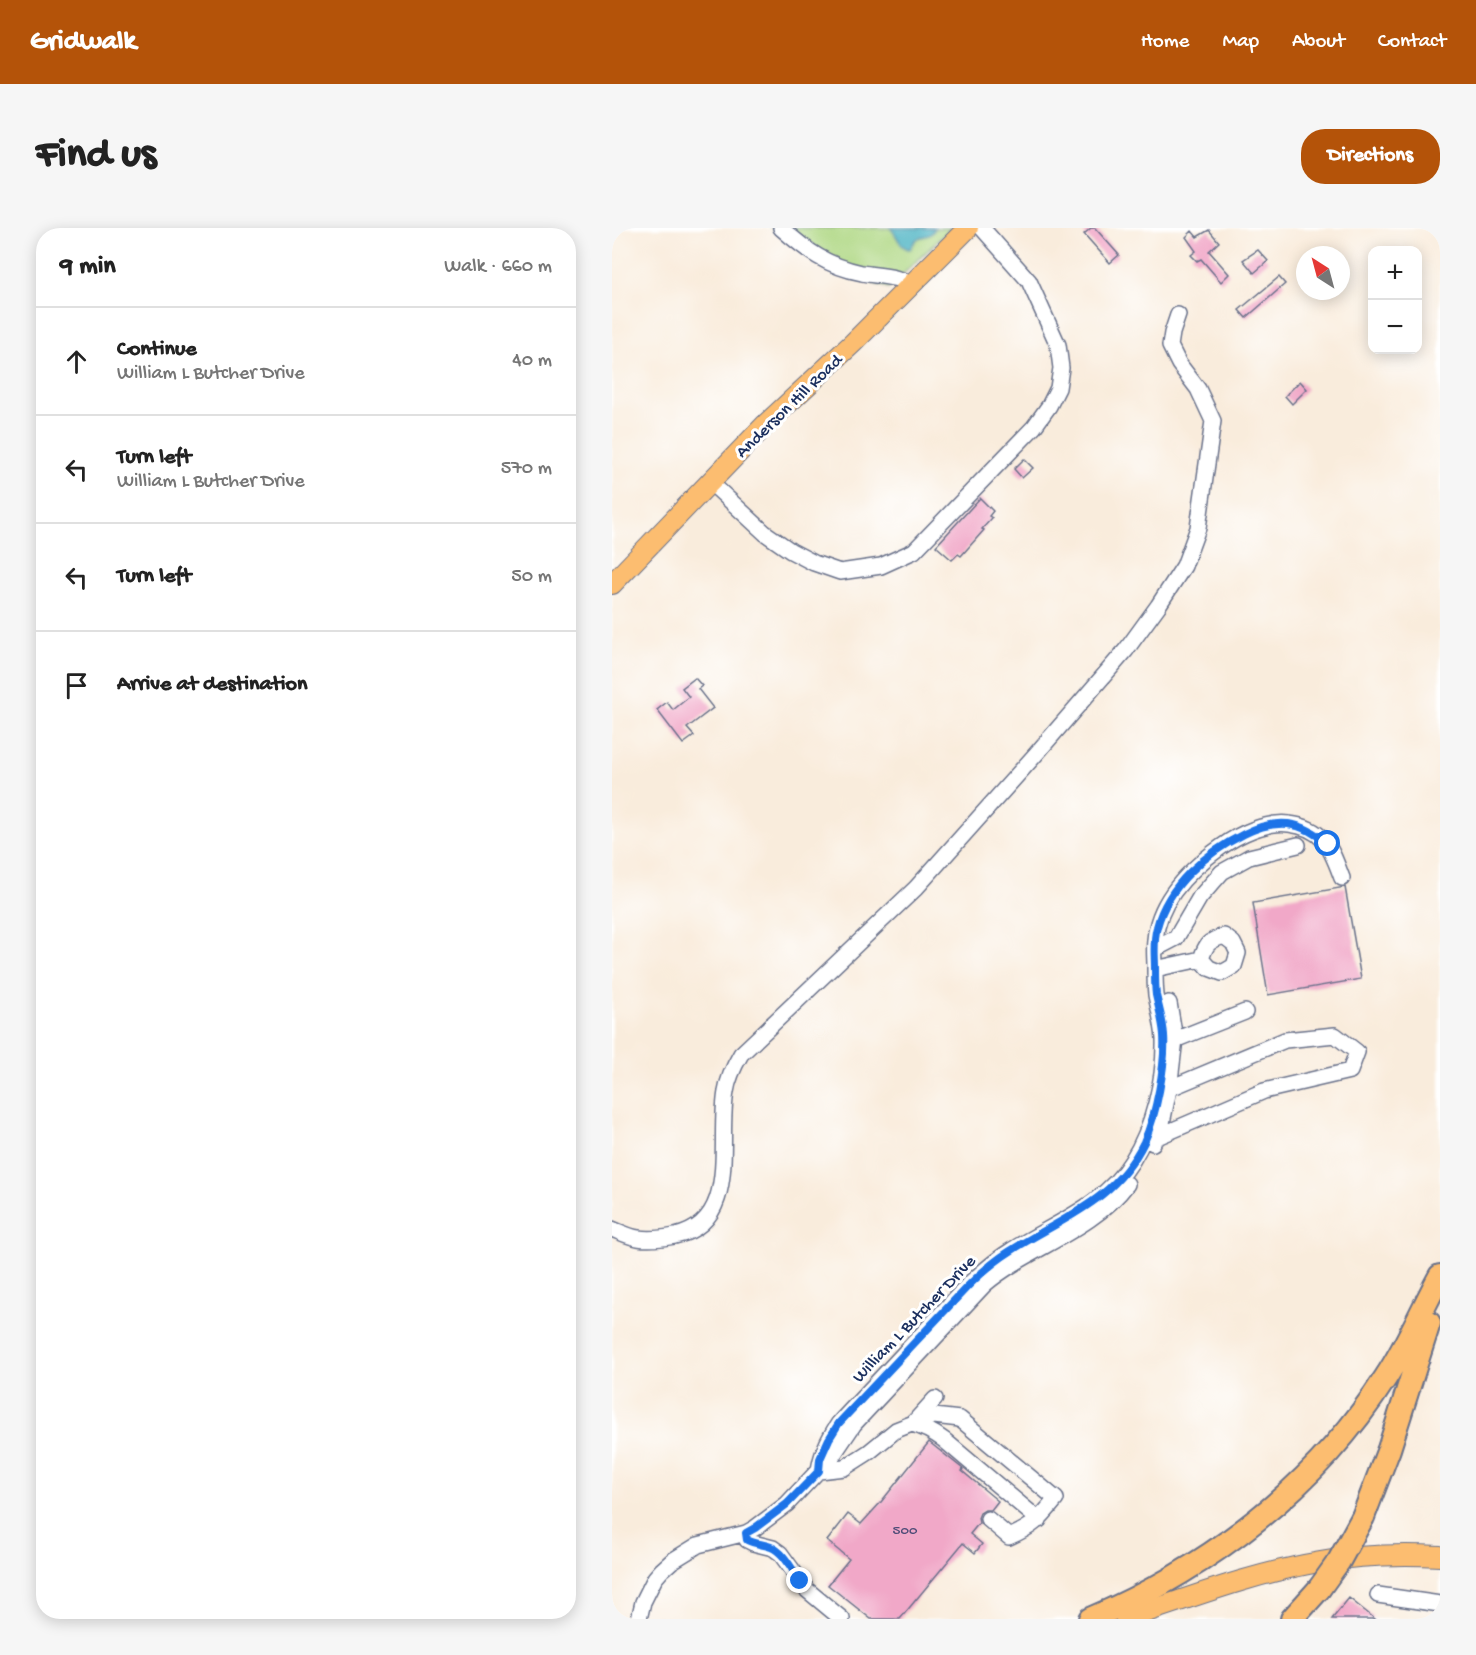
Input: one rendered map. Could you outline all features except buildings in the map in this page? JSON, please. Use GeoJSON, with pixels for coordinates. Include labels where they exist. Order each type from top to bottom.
{"type":"FeatureCollection","features":[{"type":"Feature","properties":{"kind":"highway"},"geometry":{"type":"LineString","coordinates":[[1292,1619],[1319,1589],[1339,1561],[1363,1517],[1389,1449],[1433,1308],[1440,1275]]}},
{"type":"Feature","properties":{"kind":"highway"},"geometry":{"type":"LineString","coordinates":[[1090,1619],[1149,1592],[1198,1563],[1251,1524],[1298,1483],[1342,1436],[1379,1388],[1405,1346],[1440,1275]]}},
{"type":"Feature","properties":{"kind":"main road","name":"Anderson Hill Road"},"geometry":{"type":"LineString","coordinates":[[612,584],[768,422],[853,343],[968,228]]}},
{"type":"Feature","properties":{"kind":"main road"},"geometry":{"type":"LineString","coordinates":[[1126,1619],[1242,1581],[1300,1566],[1361,1557],[1440,1556]]}},
{"type":"Feature","properties":{"kind":"street"},"geometry":{"type":"LineString","coordinates":[[782,228],[804,249],[834,266],[856,272],[903,279],[912,284]]}},
{"type":"Feature","properties":{"kind":"street"},"geometry":{"type":"LineString","coordinates":[[710,482],[765,533],[814,563],[840,572],[881,566],[914,551],[1034,427],[1058,388],[1061,368],[1058,345],[1029,281],[982,228]]}},
{"type":"Feature","properties":{"kind":"street"},"geometry":{"type":"LineString","coordinates":[[612,1229],[637,1238],[665,1238],[686,1234],[707,1219],[717,1202],[721,1185],[725,1094],[731,1071],[741,1054],[916,888],[1126,650],[1184,566],[1198,528],[1213,421],[1198,388],[1179,364],[1170,346],[1178,315]]}},
{"type":"Feature","properties":{"kind":"street","name":"William L Butcher Drive"},"geometry":{"type":"LineString","coordinates":[[639,1619],[643,1602],[655,1578],[662,1570],[698,1545],[746,1533],[787,1504],[819,1471],[820,1459],[839,1423],[967,1287],[984,1270],[1008,1252],[1097,1200],[1123,1175],[1149,1141],[1151,1122],[1163,1091],[1164,1055],[1169,1042],[1169,1002],[1155,969],[1156,929],[1162,912],[1178,886],[1202,862],[1226,844],[1268,825],[1284,823],[1298,825],[1319,836],[1330,847],[1342,878]]}},
{"type":"Feature","properties":{"kind":"street"},"geometry":{"type":"LineString","coordinates":[[1241,836],[1249,857]]}},
{"type":"Feature","properties":{"kind":"street"},"geometry":{"type":"LineString","coordinates":[[1155,949],[1176,938],[1200,897],[1222,872],[1249,857],[1298,845]]}},
{"type":"Feature","properties":{"kind":"street"},"geometry":{"type":"LineString","coordinates":[[1155,969],[1201,959]]}},
{"type":"Feature","properties":{"kind":"street"},"geometry":{"type":"LineString","coordinates":[[1169,1042],[1245,1012]]}},
{"type":"Feature","properties":{"kind":"street"},"geometry":{"type":"LineString","coordinates":[[1149,1141],[1264,1091],[1350,1071],[1357,1052],[1335,1035],[1285,1040],[1163,1091]]}},
{"type":"Feature","properties":{"kind":"street"},"geometry":{"type":"LineString","coordinates":[[912,1424],[935,1399]]}},
{"type":"Feature","properties":{"kind":"street"},"geometry":{"type":"LineString","coordinates":[[819,1471],[844,1468],[869,1452],[896,1430],[924,1419],[934,1416],[960,1419],[1056,1500],[1029,1528],[1009,1537],[988,1519]]}},
{"type":"Feature","properties":{"kind":"street"},"geometry":{"type":"LineString","coordinates":[[912,1424],[921,1426],[944,1440],[1039,1520]]}},
{"type":"Feature","properties":{"kind":"street"},"geometry":{"type":"LineString","coordinates":[[746,1533],[747,1540],[773,1548],[780,1553],[807,1590],[842,1619]]}},
{"type":"Feature","properties":{"kind":"street"},"geometry":{"type":"LineString","coordinates":[[1378,1595],[1440,1604]]}},
{"type":"Feature","properties":{"kind":"green space"},"geometry":{"type":"Polygon","coordinates":[[[771,228],[951,228],[889,288],[844,275],[771,228]]]}},
{"type":"Feature","properties":{"kind":"water"},"geometry":{"type":"Polygon","coordinates":[[[890,228],[935,228],[931,234],[915,241],[910,249],[901,244],[890,228]]]}},
{"type":"Feature","properties":{"kind":"route"},"geometry":{"type":"LineString","coordinates":[[800,1581],[780,1553],[773,1548],[747,1540],[746,1533],[787,1504],[819,1471],[820,1459],[839,1423],[984,1270],[1008,1252],[1097,1200],[1123,1175],[1144,1142],[1155,1107],[1164,1055],[1161,1010],[1156,994],[1154,941],[1156,929],[1167,901],[1178,886],[1202,862],[1226,844],[1268,825],[1284,823],[1298,825],[1308,829],[1328,844]]}}]}
